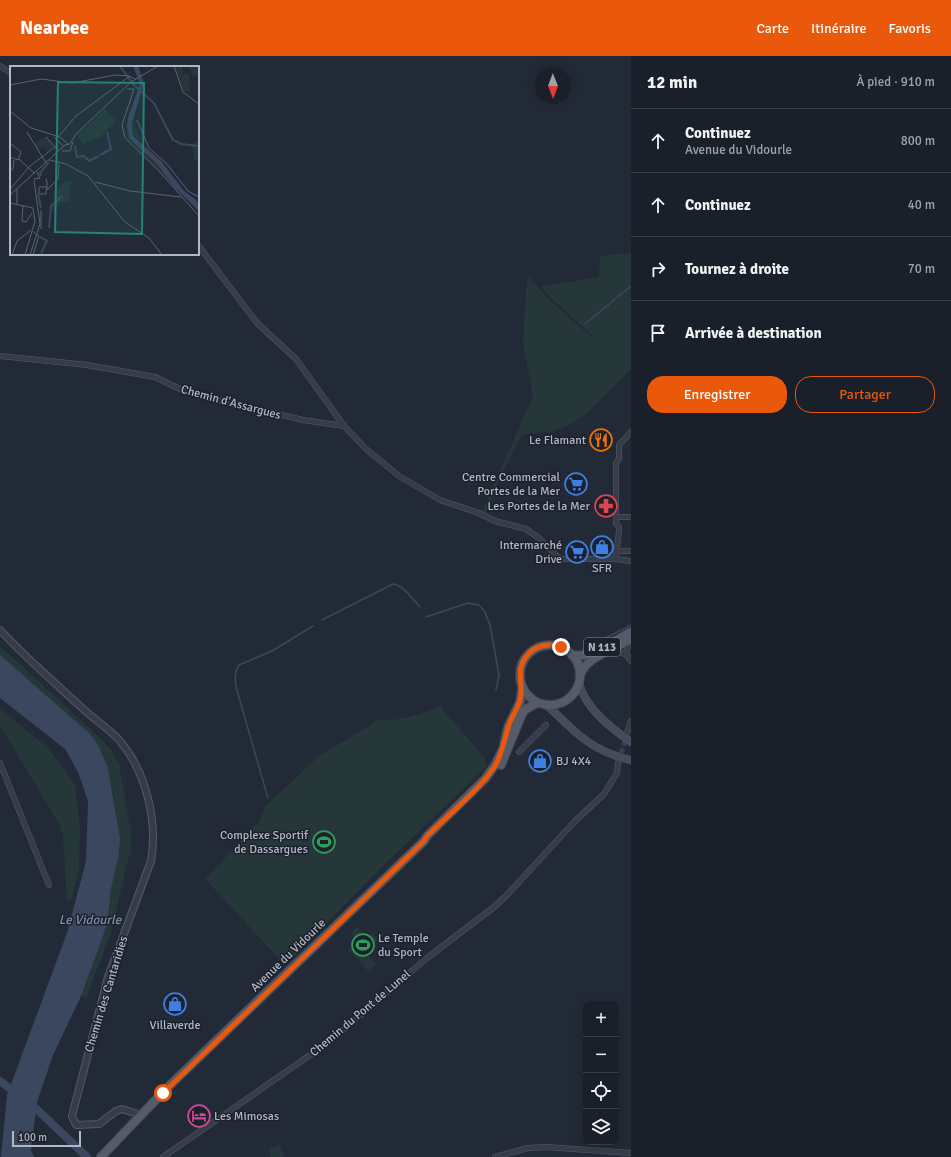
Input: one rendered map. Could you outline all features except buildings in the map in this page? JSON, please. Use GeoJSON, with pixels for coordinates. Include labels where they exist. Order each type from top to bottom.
{"type":"FeatureCollection","features":[{"type":"Feature","properties":{"kind":"main road","name":"N 113"},"geometry":{"type":"LineString","coordinates":[[572,655],[579,656],[589,654],[631,632]]}},
{"type":"Feature","properties":{"kind":"main road","name":"N 113"},"geometry":{"type":"LineString","coordinates":[[579,679],[586,664],[630,640]]}},
{"type":"Feature","properties":{"kind":"main road"},"geometry":{"type":"LineString","coordinates":[[579,679],[574,693],[566,700],[557,704],[546,705],[537,703],[527,695],[520,682],[520,669],[522,663],[530,652],[542,646],[548,645],[561,647],[572,655],[577,662],[583,694],[601,717],[631,742]]}},
{"type":"Feature","properties":{"kind":"main road","name":"Avenue du Vidourle"},"geometry":{"type":"LineString","coordinates":[[96,1157],[132,1115],[168,1087],[424,841],[427,836],[485,779],[495,765],[503,749],[508,728],[520,702],[522,688]]}},
{"type":"Feature","properties":{"kind":"main road","name":"Avenue du Vidourle"},"geometry":{"type":"LineString","coordinates":[[424,841],[430,838],[494,776],[507,754],[515,727],[522,714],[526,709],[537,703]]}},
{"type":"Feature","properties":{"kind":"main road"},"geometry":{"type":"LineString","coordinates":[[546,705],[576,734],[593,746],[631,760]]}},
{"type":"Feature","properties":{"kind":"main road","name":"Avenue du Vidourle"},"geometry":{"type":"LineString","coordinates":[[102,1157],[132,1115]]}},
{"type":"Feature","properties":{"kind":"street"},"geometry":{"type":"LineString","coordinates":[[0,66],[10,72]]}},
{"type":"Feature","properties":{"kind":"street"},"geometry":{"type":"LineString","coordinates":[[199,246],[257,323],[296,359],[344,426],[377,458],[399,476],[420,490],[440,500],[479,513],[495,521],[526,529],[539,538],[560,559],[615,559],[631,561]]}},
{"type":"Feature","properties":{"kind":"street","name":"Chemin d'Assargues"},"geometry":{"type":"LineString","coordinates":[[0,356],[87,365],[155,378],[184,391],[220,401],[303,420],[344,426]]}},
{"type":"Feature","properties":{"kind":"street"},"geometry":{"type":"LineString","coordinates":[[615,559],[619,540],[619,529],[616,524],[616,463],[619,459],[619,445],[631,432]]}},
{"type":"Feature","properties":{"kind":"street"},"geometry":{"type":"LineString","coordinates":[[616,517],[631,517]]}},
{"type":"Feature","properties":{"kind":"street"},"geometry":{"type":"LineString","coordinates":[[616,551],[631,551]]}},
{"type":"Feature","properties":{"kind":"street","name":"Chemin des Cantaridies"},"geometry":{"type":"LineString","coordinates":[[0,630],[120,742],[132,758],[150,806],[154,847],[151,861],[106,983],[72,1116],[76,1125],[94,1125],[102,1122],[116,1111],[122,1109],[132,1115]]}},
{"type":"Feature","properties":{"kind":"street"},"geometry":{"type":"LineString","coordinates":[[626,654],[630,640]]}},
{"type":"Feature","properties":{"kind":"street"},"geometry":{"type":"LineString","coordinates":[[610,650],[626,654],[631,662]]}},
{"type":"Feature","properties":{"kind":"street"},"geometry":{"type":"LineString","coordinates":[[627,733],[631,722]]}},
{"type":"Feature","properties":{"kind":"street"},"geometry":{"type":"LineString","coordinates":[[519,752],[546,725]]}},
{"type":"Feature","properties":{"kind":"street"},"geometry":{"type":"LineString","coordinates":[[0,763],[49,885]]}},
{"type":"Feature","properties":{"kind":"street","name":"Chemin du Pont de Lunel"},"geometry":{"type":"LineString","coordinates":[[163,1157],[329,1042],[427,958],[494,907],[507,895],[574,822],[604,794],[618,772],[618,763]]}},
{"type":"Feature","properties":{"kind":"street"},"geometry":{"type":"LineString","coordinates":[[495,1157],[528,1148],[546,1147],[631,1153]]}},
{"type":"Feature","properties":{"kind":"shaded area"},"geometry":{"type":"Polygon","coordinates":[[[631,253],[631,369],[587,413],[577,420],[554,431],[525,434],[521,436],[500,477],[485,515],[482,513],[533,396],[523,343],[527,278],[528,277],[552,302],[590,336],[593,336],[554,301],[541,287],[599,277],[600,256],[631,253]]]}},
{"type":"Feature","properties":{"kind":"shaded area"},"geometry":{"type":"Polygon","coordinates":[[[0,646],[98,736],[112,751],[119,764],[131,832],[131,848],[110,936],[86,998],[81,996],[107,925],[111,889],[118,859],[116,812],[108,768],[0,655],[0,646]]]}},
{"type":"Feature","properties":{"kind":"shaded area","name":"Complexe Sportif de Dassargues"},"geometry":{"type":"Polygon","coordinates":[[[441,705],[445,712],[485,758],[486,767],[388,861],[285,965],[205,879],[258,823],[267,805],[319,756],[371,725],[376,719],[401,719],[426,712],[441,705]]]}},
{"type":"Feature","properties":{"kind":"shaded area"},"geometry":{"type":"Polygon","coordinates":[[[0,709],[47,747],[75,784],[80,826],[79,870],[71,901],[67,901],[63,837],[60,825],[0,726],[0,709]]]}},
{"type":"Feature","properties":{"kind":"shaded area","name":"Le Temple du Sport"},"geometry":{"type":"Polygon","coordinates":[[[357,927],[367,938],[372,933],[378,940],[365,952],[376,964],[368,971],[348,949],[357,940],[351,933],[357,927]]]}},
{"type":"Feature","properties":{"kind":"shaded area"},"geometry":{"type":"Polygon","coordinates":[[[279,1144],[284,1157],[271,1157],[268,1149],[279,1144]]]}},
{"type":"Feature","properties":{"kind":"water","name":"Le Vidourle"},"geometry":{"type":"Polygon","coordinates":[[[0,655],[90,734],[98,745],[108,768],[120,839],[118,859],[111,889],[107,925],[81,996],[53,1055],[37,1102],[31,1150],[34,1157],[1,1157],[7,1095],[67,933],[86,861],[88,801],[78,772],[65,749],[0,698],[0,655]]]}},
{"type":"Feature","properties":{"kind":"waterway"},"geometry":{"type":"LineString","coordinates":[[585,324],[631,286]]}},
{"type":"Feature","properties":{"kind":"waterway"},"geometry":{"type":"LineString","coordinates":[[322,620],[393,584],[405,590],[420,607]]}},
{"type":"Feature","properties":{"kind":"waterway"},"geometry":{"type":"LineString","coordinates":[[426,617],[468,603],[479,605],[485,612],[490,625],[499,675],[496,690]]}},
{"type":"Feature","properties":{"kind":"waterway"},"geometry":{"type":"LineString","coordinates":[[583,650],[631,625]]}},
{"type":"Feature","properties":{"kind":"waterway"},"geometry":{"type":"LineString","coordinates":[[268,798],[236,687],[236,670],[239,665],[272,651],[313,626]]}},
{"type":"Feature","properties":{"kind":"waterway","name":"Le Vidourle"},"geometry":{"type":"LineString","coordinates":[[0,1081],[17,1094]]}},
{"type":"Feature","properties":{"kind":"waterway","name":"Le Vidourle"},"geometry":{"type":"LineString","coordinates":[[28,1101],[87,1157]]}},
{"type":"Feature","properties":{"kind":"tunnel"},"geometry":{"type":"LineString","coordinates":[[619,760],[627,735]]}},
{"type":"Feature","properties":{"kind":"place","name":"Le Flamant"},"geometry":{"type":"Point","coordinates":[601,440]}},
{"type":"Feature","properties":{"kind":"place","name":"Centre Commercial Portes de la Mer"},"geometry":{"type":"Point","coordinates":[576,484]}},
{"type":"Feature","properties":{"kind":"place","name":"Les Portes de la Mer"},"geometry":{"type":"Point","coordinates":[606,506]}},
{"type":"Feature","properties":{"kind":"place","name":"SFR"},"geometry":{"type":"Point","coordinates":[602,547]}},
{"type":"Feature","properties":{"kind":"place","name":"Intermarché Drive"},"geometry":{"type":"Point","coordinates":[577,552]}},
{"type":"Feature","properties":{"kind":"place","name":"BJ 4X4"},"geometry":{"type":"Point","coordinates":[540,761]}},
{"type":"Feature","properties":{"kind":"place","name":"Complexe Sportif de Dassargues"},"geometry":{"type":"Point","coordinates":[324,842]}},
{"type":"Feature","properties":{"kind":"place","name":"Le Temple du Sport"},"geometry":{"type":"Point","coordinates":[363,945]}},
{"type":"Feature","properties":{"kind":"place","name":"Villaverde"},"geometry":{"type":"Point","coordinates":[175,1004]}},
{"type":"Feature","properties":{"kind":"place","name":"Les Mimosas"},"geometry":{"type":"Point","coordinates":[199,1116]}},
{"type":"Feature","properties":{"kind":"route"},"geometry":{"type":"LineString","coordinates":[[163,1093],[424,841],[427,836],[485,779],[500,756],[510,721],[520,702],[522,688],[519,676],[525,657],[536,648],[542,646],[555,645],[561,647]]}}]}
